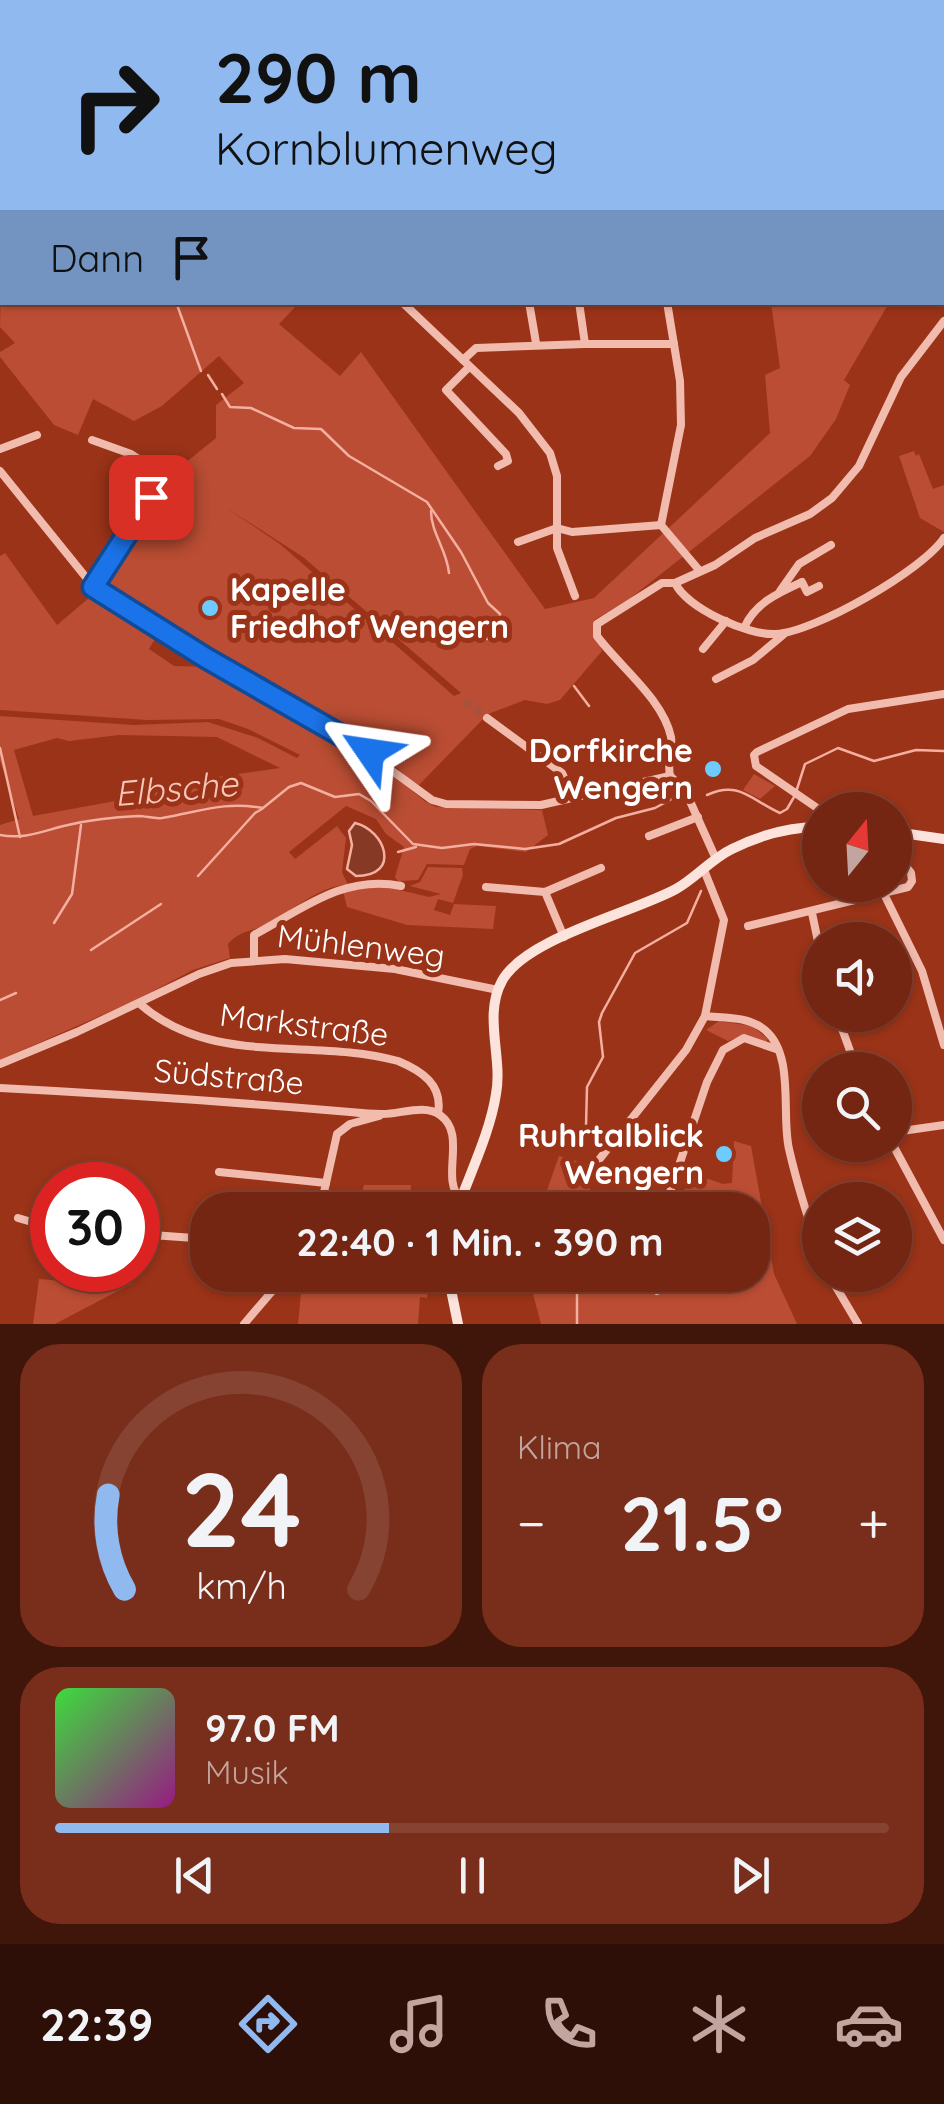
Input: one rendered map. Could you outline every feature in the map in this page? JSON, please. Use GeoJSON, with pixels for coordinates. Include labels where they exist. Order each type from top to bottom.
{"type":"FeatureCollection","features":[{"type":"Feature","properties":{"kind":"main road"},"geometry":{"type":"LineString","coordinates":[[463,1192],[496,1094],[498,990],[516,964],[564,937],[670,892],[734,848],[802,828]]}},
{"type":"Feature","properties":{"kind":"main road"},"geometry":{"type":"LineString","coordinates":[[912,834],[944,839]]}},
{"type":"Feature","properties":{"kind":"main road"},"geometry":{"type":"LineString","coordinates":[[451,1292],[458,1324]]}},
{"type":"Feature","properties":{"kind":"street"},"geometry":{"type":"LineString","coordinates":[[408,305],[525,420],[550,452],[557,476],[558,552],[576,596]]}},
{"type":"Feature","properties":{"kind":"street"},"geometry":{"type":"LineString","coordinates":[[529,305],[536,344]]}},
{"type":"Feature","properties":{"kind":"street"},"geometry":{"type":"LineString","coordinates":[[578,305],[585,344]]}},
{"type":"Feature","properties":{"kind":"street"},"geometry":{"type":"LineString","coordinates":[[668,305],[680,382],[680,429],[664,528],[699,570]]}},
{"type":"Feature","properties":{"kind":"street"},"geometry":{"type":"LineString","coordinates":[[716,859],[682,785],[670,776],[670,734],[656,705],[613,658],[596,629],[599,622],[662,583],[674,583],[721,561],[763,534],[810,514],[838,492],[863,459],[900,378],[944,321]]}},
{"type":"Feature","properties":{"kind":"street"},"geometry":{"type":"LineString","coordinates":[[498,466],[507,463],[508,457],[446,390],[476,348],[674,344]]}},
{"type":"Feature","properties":{"kind":"street"},"geometry":{"type":"LineString","coordinates":[[0,449],[37,435]]}},
{"type":"Feature","properties":{"kind":"street"},"geometry":{"type":"LineString","coordinates":[[92,440],[131,454],[165,476],[93,587]]}},
{"type":"Feature","properties":{"kind":"street"},"geometry":{"type":"LineString","coordinates":[[0,472],[93,587],[206,658],[342,734],[432,800],[446,804],[530,805],[670,776]]}},
{"type":"Feature","properties":{"kind":"street"},"geometry":{"type":"LineString","coordinates":[[518,542],[557,528],[572,532],[664,528]]}},
{"type":"Feature","properties":{"kind":"street"},"geometry":{"type":"LineString","coordinates":[[716,679],[753,660],[785,633],[846,607],[897,579],[927,558],[944,538]]}},
{"type":"Feature","properties":{"kind":"street"},"geometry":{"type":"LineString","coordinates":[[779,592],[793,570],[831,545]]}},
{"type":"Feature","properties":{"kind":"street"},"geometry":{"type":"LineString","coordinates":[[744,628],[758,607],[779,592],[802,582],[806,592],[819,586]]}},
{"type":"Feature","properties":{"kind":"street"},"geometry":{"type":"LineString","coordinates":[[674,583],[692,600],[726,621],[766,634],[785,633]]}},
{"type":"Feature","properties":{"kind":"street"},"geometry":{"type":"LineString","coordinates":[[703,649],[726,621]]}},
{"type":"Feature","properties":{"kind":"street"},"geometry":{"type":"LineString","coordinates":[[802,797],[756,766],[757,752],[848,709],[944,694]]}},
{"type":"Feature","properties":{"kind":"street"},"geometry":{"type":"LineString","coordinates":[[488,718],[562,773],[574,798]]}},
{"type":"Feature","properties":{"kind":"street"},"geometry":{"type":"LineString","coordinates":[[650,836],[698,817]]}},
{"type":"Feature","properties":{"kind":"street"},"geometry":{"type":"LineString","coordinates":[[486,887],[545,892],[601,868]]}},
{"type":"Feature","properties":{"kind":"street"},"geometry":{"type":"LineString","coordinates":[[598,1160],[686,1050],[705,1016],[724,920],[704,870]]}},
{"type":"Feature","properties":{"kind":"street"},"geometry":{"type":"LineString","coordinates":[[254,960],[254,935],[313,899],[378,883],[400,886]]}},
{"type":"Feature","properties":{"kind":"street"},"geometry":{"type":"LineString","coordinates":[[545,892],[564,937]]}},
{"type":"Feature","properties":{"kind":"street"},"geometry":{"type":"LineString","coordinates":[[748,926],[854,902]]}},
{"type":"Feature","properties":{"kind":"street"},"geometry":{"type":"LineString","coordinates":[[888,902],[922,971],[944,1045]]}},
{"type":"Feature","properties":{"kind":"street"},"geometry":{"type":"LineString","coordinates":[[812,913],[814,922]]}},
{"type":"Feature","properties":{"kind":"street","name":"Mühlenweg"},"geometry":{"type":"LineString","coordinates":[[0,1064],[140,1004],[198,974],[231,963],[297,960],[410,971],[498,990]]}},
{"type":"Feature","properties":{"kind":"street","name":"Markstraße"},"geometry":{"type":"LineString","coordinates":[[140,1004],[170,1026],[209,1040],[398,1061],[421,1073],[436,1088],[438,1114]]}},
{"type":"Feature","properties":{"kind":"street"},"geometry":{"type":"LineString","coordinates":[[705,1016],[751,1022],[769,1034],[786,1080],[788,1143],[802,1191]]}},
{"type":"Feature","properties":{"kind":"street"},"geometry":{"type":"LineString","coordinates":[[670,1192],[706,1082],[723,1050],[744,1038],[776,1049]]}},
{"type":"Feature","properties":{"kind":"street","name":"Südstraße"},"geometry":{"type":"LineString","coordinates":[[0,1088],[383,1114],[428,1110],[438,1114]]}},
{"type":"Feature","properties":{"kind":"street"},"geometry":{"type":"LineString","coordinates":[[324,1192],[339,1132],[350,1124],[383,1114]]}},
{"type":"Feature","properties":{"kind":"street"},"geometry":{"type":"LineString","coordinates":[[438,1114],[448,1124],[453,1143],[455,1192]]}},
{"type":"Feature","properties":{"kind":"street"},"geometry":{"type":"LineString","coordinates":[[912,1129],[944,1124]]}},
{"type":"Feature","properties":{"kind":"street"},"geometry":{"type":"LineString","coordinates":[[902,1162],[944,1240]]}},
{"type":"Feature","properties":{"kind":"street"},"geometry":{"type":"LineString","coordinates":[[219,1172],[326,1183]]}},
{"type":"Feature","properties":{"kind":"street"},"geometry":{"type":"LineString","coordinates":[[18,1218],[30,1222]]}},
{"type":"Feature","properties":{"kind":"street"},"geometry":{"type":"LineString","coordinates":[[160,1236],[190,1238]]}},
{"type":"Feature","properties":{"kind":"street"},"geometry":{"type":"LineString","coordinates":[[244,1324],[271,1292]]}},
{"type":"Feature","properties":{"kind":"street"},"geometry":{"type":"LineString","coordinates":[[839,1292],[858,1324]]}},
{"type":"Feature","properties":{"kind":"shaded area"},"geometry":{"type":"Polygon","coordinates":[[[1,305],[297,305],[279,324],[340,376],[361,352],[545,609],[594,598],[770,433],[765,375],[780,368],[771,305],[888,305],[844,380],[850,385],[836,419],[810,456],[627,601],[594,620],[602,651],[560,700],[547,704],[525,700],[488,714],[417,787],[352,726],[346,723],[340,727],[219,662],[101,587],[168,477],[216,438],[216,405],[244,383],[219,356],[162,406],[134,421],[93,399],[78,435],[54,425],[0,357],[0,352],[15,343],[0,327],[1,305]],[[225,507],[280,544],[454,696],[461,693],[303,557],[225,507]]]}},
{"type":"Feature","properties":{"kind":"shaded area"},"geometry":{"type":"Polygon","coordinates":[[[914,451],[916,456],[919,454],[933,489],[944,485],[944,532],[920,518],[899,456],[914,451]]]}},
{"type":"Feature","properties":{"kind":"shaded area"},"geometry":{"type":"Polygon","coordinates":[[[5,553],[57,625],[96,592],[158,634],[149,649],[174,666],[213,667],[356,746],[426,802],[436,807],[542,810],[548,835],[526,852],[477,846],[470,849],[464,865],[427,864],[418,880],[400,884],[395,877],[404,847],[386,834],[376,819],[346,806],[289,852],[295,859],[337,826],[346,838],[342,872],[348,885],[318,893],[270,923],[238,936],[228,944],[230,958],[193,970],[136,1000],[0,1060],[0,825],[19,819],[0,761],[0,716],[134,725],[208,722],[258,738],[297,758],[300,755],[219,719],[147,720],[0,710],[0,556],[5,553]],[[119,735],[69,741],[57,738],[14,750],[33,816],[137,797],[209,778],[280,768],[217,737],[119,735]]]}},
{"type":"Feature","properties":{"kind":"shaded area"},"geometry":{"type":"Polygon","coordinates":[[[754,774],[775,786],[760,799],[743,790],[754,774]]]}},
{"type":"Feature","properties":{"kind":"shaded area"},"geometry":{"type":"Polygon","coordinates":[[[355,823],[374,834],[384,852],[379,869],[370,874],[356,876],[347,869],[352,845],[349,831],[355,823]]]}},
{"type":"Feature","properties":{"kind":"shaded area"},"geometry":{"type":"Polygon","coordinates":[[[428,867],[462,868],[463,875],[453,903],[438,899],[434,910],[450,915],[454,904],[496,906],[493,929],[407,925],[347,907],[343,891],[383,886],[429,897],[441,894],[410,886],[420,882],[428,867]]]}},
{"type":"Feature","properties":{"kind":"shaded area"},"geometry":{"type":"Polygon","coordinates":[[[719,1021],[752,1026],[768,1039],[766,1042],[745,1035],[728,1041],[706,1030],[719,1021]]]}},
{"type":"Feature","properties":{"kind":"shaded area"},"geometry":{"type":"Polygon","coordinates":[[[734,1141],[751,1146],[759,1192],[683,1192],[691,1180],[700,1176],[732,1183],[734,1141]]]}},
{"type":"Feature","properties":{"kind":"shaded area"},"geometry":{"type":"Polygon","coordinates":[[[559,1156],[590,1165],[590,1192],[546,1192],[559,1156]]]}},
{"type":"Feature","properties":{"kind":"shaded area"},"geometry":{"type":"Polygon","coordinates":[[[364,1185],[411,1185],[411,1192],[362,1192],[364,1185]]]}},
{"type":"Feature","properties":{"kind":"shaded area"},"geometry":{"type":"Polygon","coordinates":[[[770,1252],[774,1274],[797,1324],[541,1324],[533,1292],[770,1292],[770,1252]]]}},
{"type":"Feature","properties":{"kind":"shaded area"},"geometry":{"type":"Polygon","coordinates":[[[37,1292],[116,1292],[55,1324],[33,1324],[37,1292]]]}},
{"type":"Feature","properties":{"kind":"shaded area"},"geometry":{"type":"Polygon","coordinates":[[[428,1292],[427,1298],[420,1297],[418,1324],[298,1324],[301,1293],[428,1292]]]}},
{"type":"Feature","properties":{"kind":"waterway"},"geometry":{"type":"LineString","coordinates":[[177,305],[201,371]]}},
{"type":"Feature","properties":{"kind":"waterway"},"geometry":{"type":"LineString","coordinates":[[208,375],[217,389]]}},
{"type":"Feature","properties":{"kind":"waterway"},"geometry":{"type":"LineString","coordinates":[[222,394],[230,407],[251,408],[294,428],[321,429],[349,456],[427,502],[461,552],[488,603],[500,614],[501,628],[487,639]]}},
{"type":"Feature","properties":{"kind":"waterway"},"geometry":{"type":"LineString","coordinates":[[431,511],[449,573]]}},
{"type":"Feature","properties":{"kind":"waterway"},"geometry":{"type":"LineString","coordinates":[[574,686],[589,706]]}},
{"type":"Feature","properties":{"kind":"waterway"},"geometry":{"type":"LineString","coordinates":[[0,748],[20,837]]}},
{"type":"Feature","properties":{"kind":"waterway","name":"Elbsche"},"geometry":{"type":"LineString","coordinates":[[797,789],[805,764],[838,748],[874,761],[916,750],[944,751]]}},
{"type":"Feature","properties":{"kind":"waterway","name":"Elbsche"},"geometry":{"type":"LineString","coordinates":[[0,835],[26,835],[94,820],[162,818],[223,807],[263,808],[289,787],[301,783],[335,797],[359,794],[371,801],[413,844],[525,849],[559,844],[679,795]]}},
{"type":"Feature","properties":{"kind":"waterway","name":"Elbsche"},"geometry":{"type":"LineString","coordinates":[[707,795],[737,791],[780,813],[794,797]]}},
{"type":"Feature","properties":{"kind":"waterway"},"geometry":{"type":"LineString","coordinates":[[198,876],[262,809]]}},
{"type":"Feature","properties":{"kind":"waterway"},"geometry":{"type":"LineString","coordinates":[[54,923],[72,894],[81,825]]}},
{"type":"Feature","properties":{"kind":"waterway"},"geometry":{"type":"LineString","coordinates":[[398,852],[416,847]]}},
{"type":"Feature","properties":{"kind":"waterway"},"geometry":{"type":"LineString","coordinates":[[586,1127],[587,1087],[603,1057],[599,1022],[602,1013],[635,953],[687,923],[701,891]]}},
{"type":"Feature","properties":{"kind":"waterway"},"geometry":{"type":"LineString","coordinates":[[91,950],[161,904]]}},
{"type":"Feature","properties":{"kind":"waterway"},"geometry":{"type":"LineString","coordinates":[[0,1000],[16,993]]}},
{"type":"Feature","properties":{"kind":"waterway"},"geometry":{"type":"LineString","coordinates":[[577,1292],[577,1324]]}},
{"type":"Feature","properties":{"kind":"tunnel"},"geometry":{"type":"LineString","coordinates":[[465,701],[487,718]]}},
{"type":"Feature","properties":{"kind":"place","name":"Kapelle Friedhof Wengern"},"geometry":{"type":"Point","coordinates":[210,608]}},
{"type":"Feature","properties":{"kind":"place","name":"Dorfkirche Wengern"},"geometry":{"type":"Point","coordinates":[713,769]}},
{"type":"Feature","properties":{"kind":"place","name":"Ruhrtalblick Wengern"},"geometry":{"type":"Point","coordinates":[724,1154]}},
{"type":"Feature","properties":{"kind":"route"},"geometry":{"type":"LineString","coordinates":[[151,497],[93,587],[206,658],[370,752]]}}]}
